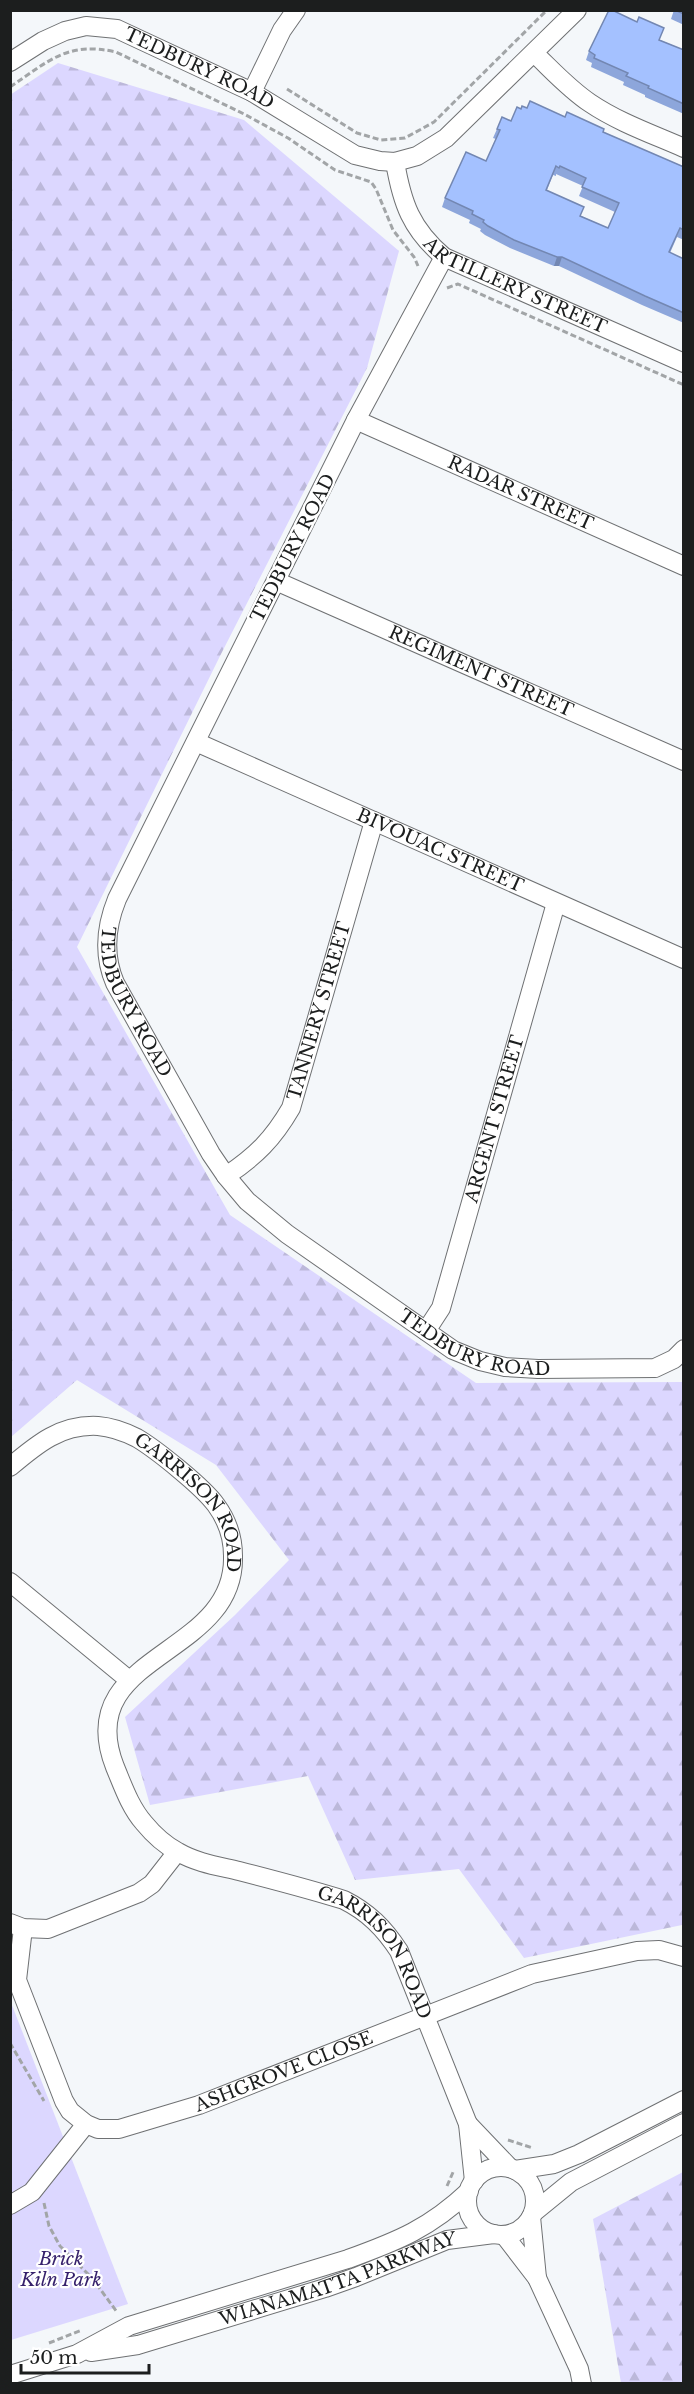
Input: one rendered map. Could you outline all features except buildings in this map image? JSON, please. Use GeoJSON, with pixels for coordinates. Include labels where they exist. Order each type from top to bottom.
{"type":"FeatureCollection","features":[{"type":"Feature","properties":{"kind":"street"},"geometry":{"type":"LineString","coordinates":[[252,92],[276,43],[296,10]]}},
{"type":"Feature","properties":{"kind":"street","name":"TEDBURY ROAD"},"geometry":{"type":"LineString","coordinates":[[10,62],[85,18],[127,33],[252,92],[355,155],[395,162],[417,156],[446,138],[577,10]]}},
{"type":"Feature","properties":{"kind":"street"},"geometry":{"type":"LineString","coordinates":[[534,52],[570,88],[589,103],[615,118],[684,148]]}},
{"type":"Feature","properties":{"kind":"street","name":"ARTILLERY STREET"},"geometry":{"type":"LineString","coordinates":[[395,162],[402,200],[410,217],[430,245],[444,256],[684,363]]}},
{"type":"Feature","properties":{"kind":"street","name":"TEDBURY ROAD"},"geometry":{"type":"LineString","coordinates":[[444,256],[356,420],[117,899],[109,921],[107,946],[109,966],[115,983],[211,1154],[242,1196],[265,1218],[453,1350],[494,1365],[520,1369],[655,1368],[674,1359],[684,1349]]}},
{"type":"Feature","properties":{"kind":"street","name":"RADAR STREET"},"geometry":{"type":"LineString","coordinates":[[356,420],[684,566]]}},
{"type":"Feature","properties":{"kind":"street","name":"REGIMENT STREET"},"geometry":{"type":"LineString","coordinates":[[276,581],[684,761]]}},
{"type":"Feature","properties":{"kind":"street","name":"BIVOUAC STREET"},"geometry":{"type":"LineString","coordinates":[[196,742],[684,959]]}},
{"type":"Feature","properties":{"kind":"street","name":"TANNERY STREET"},"geometry":{"type":"LineString","coordinates":[[226,1176],[253,1157],[271,1139],[291,1108],[374,821]]}},
{"type":"Feature","properties":{"kind":"street","name":"ARGENT STREET"},"geometry":{"type":"LineString","coordinates":[[426,1331],[441,1308],[556,903]]}},
{"type":"Feature","properties":{"kind":"street","name":"GARRISON ROAD"},"geometry":{"type":"LineString","coordinates":[[10,1467],[42,1441],[56,1433],[84,1426],[112,1428],[137,1438],[148,1446],[207,1495],[224,1517],[229,1530],[233,1558],[232,1572],[221,1603],[201,1626],[129,1680],[118,1694],[109,1714],[107,1732],[109,1748],[128,1799],[153,1833],[177,1852],[205,1863],[311,1889],[344,1900],[360,1908],[385,1930],[399,1951],[468,2124],[471,2186]]}},
{"type":"Feature","properties":{"kind":"street"},"geometry":{"type":"LineString","coordinates":[[10,1582],[129,1680]]}},
{"type":"Feature","properties":{"kind":"street"},"geometry":{"type":"LineString","coordinates":[[10,2205],[32,2193],[86,2124],[70,2111],[64,2101],[17,1980],[17,1925],[35,1930],[54,1927],[139,1893],[152,1884],[177,1852]]}},
{"type":"Feature","properties":{"kind":"street","name":"ASHGROVE CLOSE"},"geometry":{"type":"LineString","coordinates":[[86,2124],[98,2129],[119,2128],[199,2104],[532,1974],[637,1951],[659,1950],[684,1957]]}},
{"type":"Feature","properties":{"kind":"street"},"geometry":{"type":"LineString","coordinates":[[582,2384],[579,2369],[537,2278],[499,2234],[479,2227],[474,2221],[468,2207],[471,2186],[487,2170],[554,2164],[579,2154],[684,2100]]}},
{"type":"Feature","properties":{"kind":"street"},"geometry":{"type":"LineString","coordinates":[[499,2234],[520,2229],[532,2215],[571,2182],[684,2123]]}},
{"type":"Feature","properties":{"kind":"street","name":"GARRISON ROAD"},"geometry":{"type":"LineString","coordinates":[[468,2124],[513,2169]]}},
{"type":"Feature","properties":{"kind":"street"},"geometry":{"type":"LineString","coordinates":[[513,2169],[523,2175],[533,2189],[535,2198],[532,2215],[537,2278]]}},
{"type":"Feature","properties":{"kind":"street","name":"WIANAMATTA PARKWAY"},"geometry":{"type":"LineString","coordinates":[[77,2354],[129,2326],[348,2259],[383,2246],[437,2219],[471,2186]]}},
{"type":"Feature","properties":{"kind":"street","name":"WIANAMATTA PARKWAY"},"geometry":{"type":"LineString","coordinates":[[10,2375],[77,2354],[138,2345],[356,2277],[447,2240],[499,2234]]}},
{"type":"Feature","properties":{"kind":"path"},"geometry":{"type":"LineString","coordinates":[[287,88],[357,133],[381,140],[405,138],[434,122],[547,10]]}},
{"type":"Feature","properties":{"kind":"path"},"geometry":{"type":"LineString","coordinates":[[10,87],[57,56],[71,51],[97,48],[116,52],[244,114],[288,138],[335,170],[370,182],[376,189],[393,230],[414,257],[418,270]]}},
{"type":"Feature","properties":{"kind":"path"},"geometry":{"type":"LineString","coordinates":[[440,288],[444,290],[458,284],[684,385]]}},
{"type":"Feature","properties":{"kind":"path"},"geometry":{"type":"LineString","coordinates":[[10,2043],[46,2105]]}},
{"type":"Feature","properties":{"kind":"path"},"geometry":{"type":"LineString","coordinates":[[505,2138],[524,2147],[540,2148]]}},
{"type":"Feature","properties":{"kind":"path"},"geometry":{"type":"LineString","coordinates":[[40,2184],[53,2236],[92,2278],[120,2316]]}},
{"type":"Feature","properties":{"kind":"green space"},"geometry":{"type":"Polygon","coordinates":[[[58,63],[244,120],[399,251],[367,368],[220,656],[77,947],[230,1215],[476,1383],[683,1382],[683,1926],[524,1958],[459,1869],[355,1880],[308,1776],[150,1805],[125,1717],[235,1615],[289,1560],[216,1465],[77,1380],[11,1437],[10,95],[58,63]]]}},
{"type":"Feature","properties":{"kind":"green space","name":"Brick Kiln Park"},"geometry":{"type":"Polygon","coordinates":[[[10,2000],[128,2304],[11,2340],[10,2340],[10,2000]]]}},
{"type":"Feature","properties":{"kind":"green space"},"geometry":{"type":"Polygon","coordinates":[[[683,2172],[683,2383],[621,2383],[593,2219],[683,2172]]]}}]}
